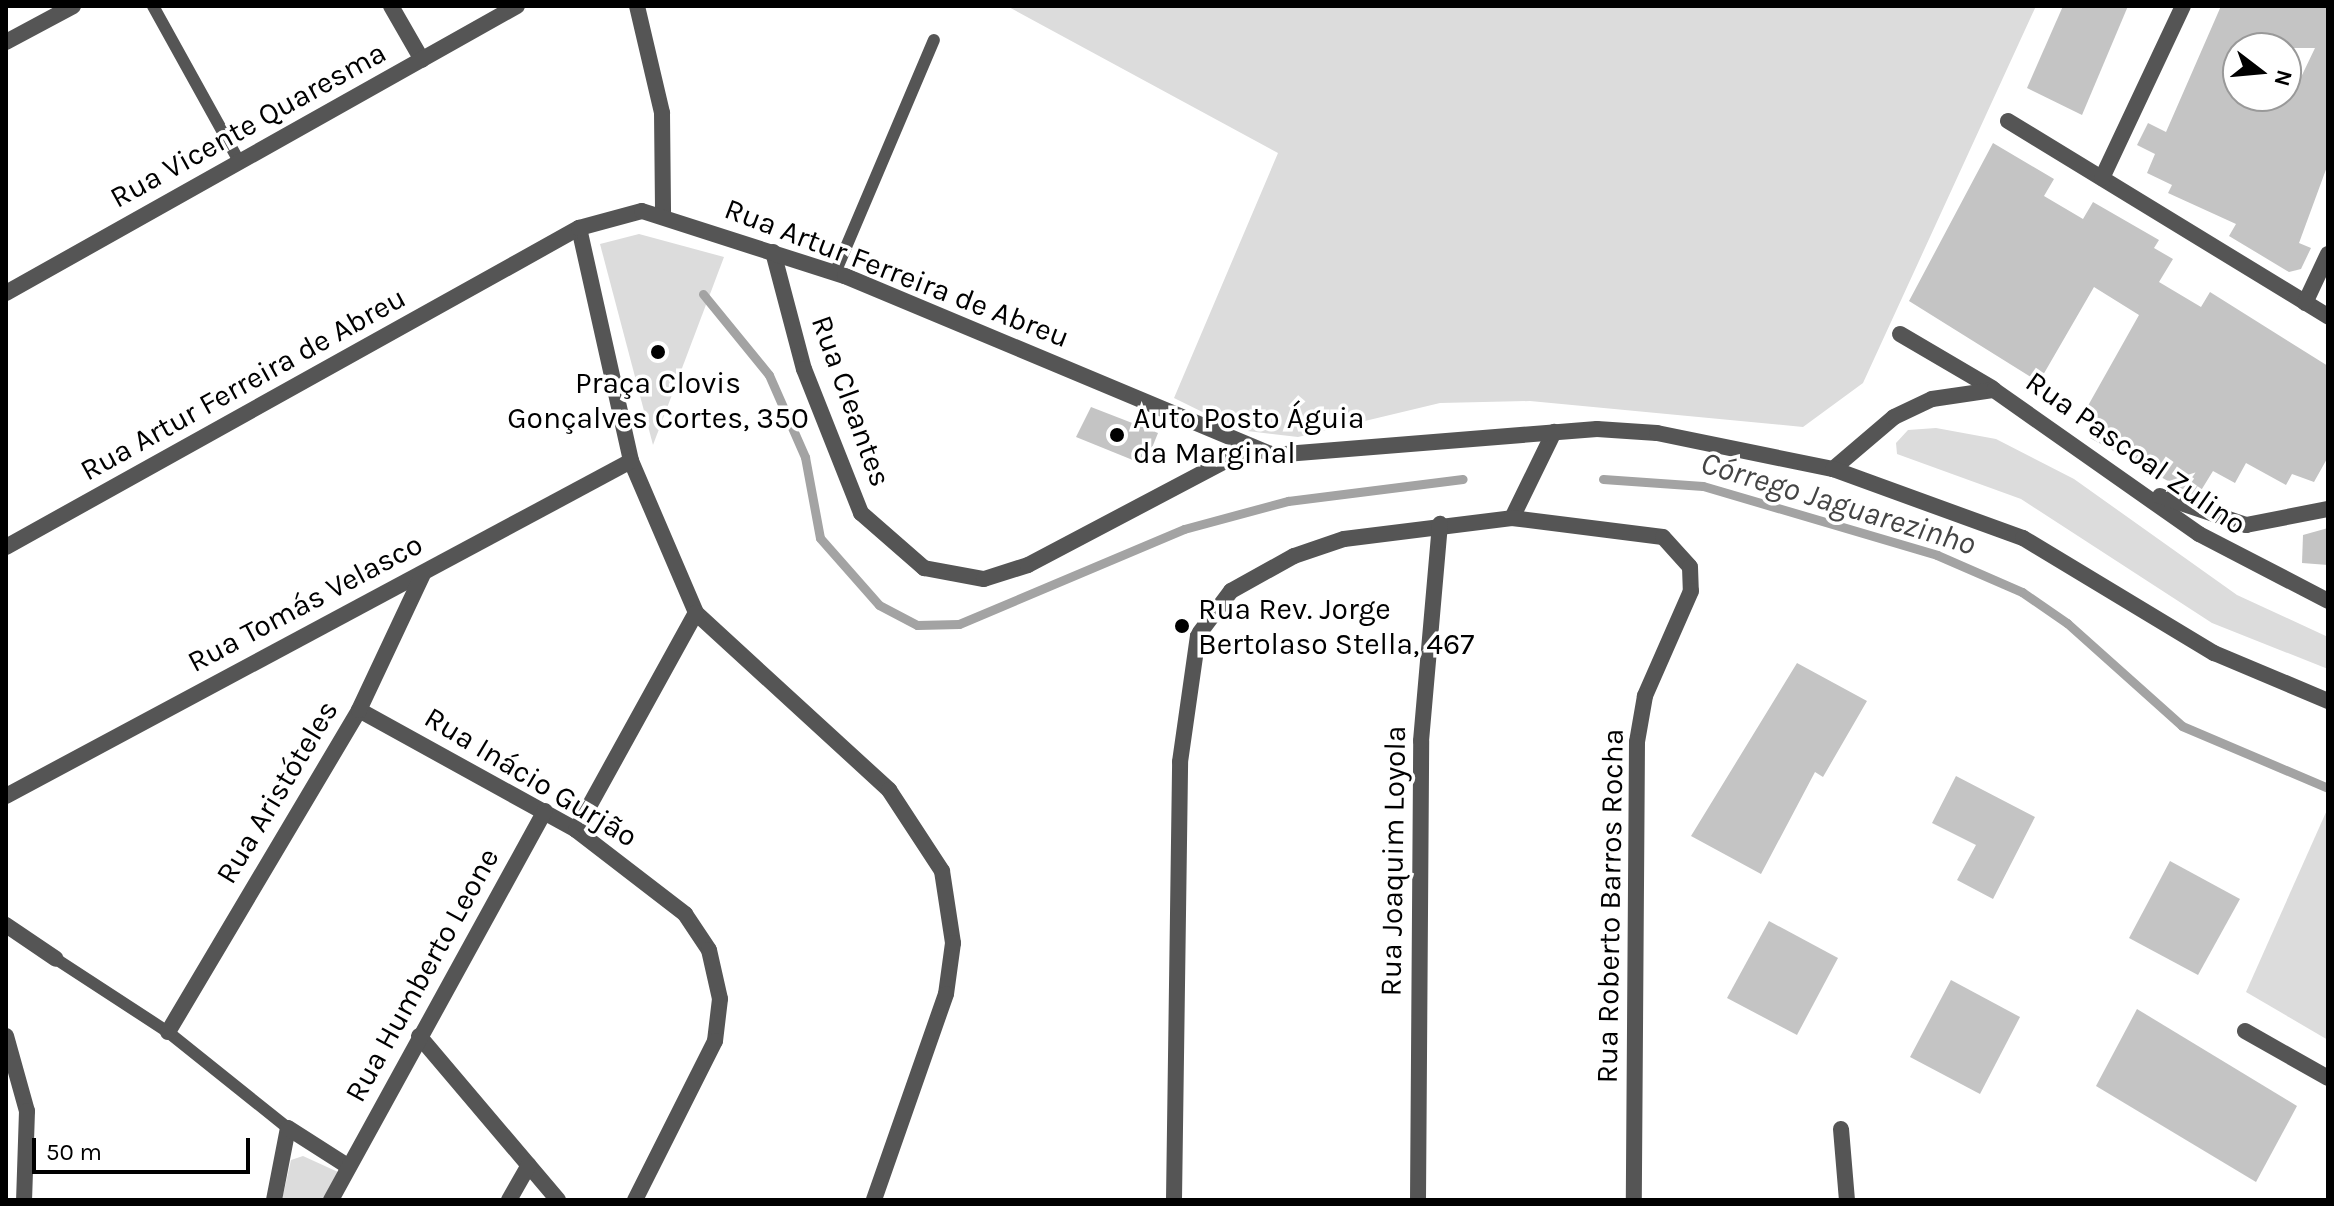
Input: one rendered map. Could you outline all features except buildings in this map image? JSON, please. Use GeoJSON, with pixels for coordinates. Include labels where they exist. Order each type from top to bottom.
{"type":"FeatureCollection","features":[{"type":"Feature","properties":{"kind":"street"},"geometry":{"type":"LineString","coordinates":[[6,42],[73,6]]}},
{"type":"Feature","properties":{"kind":"street"},"geometry":{"type":"LineString","coordinates":[[391,6],[422,60]]}},
{"type":"Feature","properties":{"kind":"street","name":"Rua Vicente Quaresma"},"geometry":{"type":"LineString","coordinates":[[6,293],[517,6]]}},
{"type":"Feature","properties":{"kind":"street"},"geometry":{"type":"LineString","coordinates":[[637,6],[662,113],[663,213]]}},
{"type":"Feature","properties":{"kind":"street"},"geometry":{"type":"LineString","coordinates":[[2102,178],[2183,6]]}},
{"type":"Feature","properties":{"kind":"street"},"geometry":{"type":"LineString","coordinates":[[2008,121],[2328,316]]}},
{"type":"Feature","properties":{"kind":"street","name":"Rua Artur Ferreira de Abreu"},"geometry":{"type":"LineString","coordinates":[[6,547],[579,228],[626,212],[663,213],[835,273],[1250,448],[1299,456],[1554,432],[1657,433],[1833,469],[2023,538],[2214,653],[2328,701]]}},
{"type":"Feature","properties":{"kind":"street"},"geometry":{"type":"LineString","coordinates":[[579,228],[631,461],[696,613],[889,790],[942,871],[953,943],[946,994],[874,1200]]}},
{"type":"Feature","properties":{"kind":"street","name":"Rua Cleantes"},"geometry":{"type":"LineString","coordinates":[[773,252],[804,369],[861,513],[924,568],[984,579],[1028,565],[1250,448]]}},
{"type":"Feature","properties":{"kind":"street"},"geometry":{"type":"LineString","coordinates":[[2305,303],[2328,254]]}},
{"type":"Feature","properties":{"kind":"street"},"geometry":{"type":"LineString","coordinates":[[1900,334],[1994,390]]}},
{"type":"Feature","properties":{"kind":"street","name":"Rua Pascoal Zulino"},"geometry":{"type":"LineString","coordinates":[[1833,469],[1894,417],[1932,399],[1994,390],[2148,493],[2210,541],[2328,601]]}},
{"type":"Feature","properties":{"kind":"street"},"geometry":{"type":"LineString","coordinates":[[1174,1200],[1180,762],[1198,635],[1231,591],[1261,570],[1344,539],[1440,524],[1512,518],[1538,455],[1554,432]]}},
{"type":"Feature","properties":{"kind":"street","name":"Rua Tomás Velasco"},"geometry":{"type":"LineString","coordinates":[[6,796],[631,461]]}},
{"type":"Feature","properties":{"kind":"street"},"geometry":{"type":"LineString","coordinates":[[2148,493],[2246,525],[2328,509]]}},
{"type":"Feature","properties":{"kind":"street","name":"Rua Roberto Barros Rocha"},"geometry":{"type":"LineString","coordinates":[[1512,518],[1663,537],[1690,567],[1691,591],[1645,696],[1637,742],[1634,1200]]}},
{"type":"Feature","properties":{"kind":"street","name":"Rua Joaquim Loyola"},"geometry":{"type":"LineString","coordinates":[[1418,1200],[1421,741],[1440,524]]}},
{"type":"Feature","properties":{"kind":"street","name":"Rua Aristóteles"},"geometry":{"type":"LineString","coordinates":[[168,1032],[359,710],[423,574]]}},
{"type":"Feature","properties":{"kind":"street"},"geometry":{"type":"LineString","coordinates":[[576,830],[696,613]]}},
{"type":"Feature","properties":{"kind":"street","name":"Rua Inácio Gurjão"},"geometry":{"type":"LineString","coordinates":[[359,710],[576,830],[685,914],[709,950],[719,988],[715,1041],[635,1200]]}},
{"type":"Feature","properties":{"kind":"street","name":"Rua Humberto Leone"},"geometry":{"type":"LineString","coordinates":[[331,1200],[545,811]]}},
{"type":"Feature","properties":{"kind":"street"},"geometry":{"type":"LineString","coordinates":[[6,925],[56,959]]}},
{"type":"Feature","properties":{"kind":"street"},"geometry":{"type":"LineString","coordinates":[[2245,1031],[2328,1078]]}},
{"type":"Feature","properties":{"kind":"street"},"geometry":{"type":"LineString","coordinates":[[6,1036],[27,1111],[24,1200]]}},
{"type":"Feature","properties":{"kind":"street"},"geometry":{"type":"LineString","coordinates":[[419,1036],[558,1200]]}},
{"type":"Feature","properties":{"kind":"street"},"geometry":{"type":"LineString","coordinates":[[274,1200],[288,1128],[349,1167]]}},
{"type":"Feature","properties":{"kind":"street"},"geometry":{"type":"LineString","coordinates":[[1841,1129],[1847,1170],[1847,1200]]}},
{"type":"Feature","properties":{"kind":"street"},"geometry":{"type":"LineString","coordinates":[[509,1200],[529,1165]]}},
{"type":"Feature","properties":{"kind":"lane"},"geometry":{"type":"LineString","coordinates":[[153,6],[239,161]]}},
{"type":"Feature","properties":{"kind":"lane"},"geometry":{"type":"LineString","coordinates":[[835,273],[934,40]]}},
{"type":"Feature","properties":{"kind":"lane"},"geometry":{"type":"LineString","coordinates":[[56,959],[168,1032],[288,1128]]}},
{"type":"Feature","properties":{"kind":"shaded area"},"geometry":{"type":"Polygon","coordinates":[[[1007,6],[2036,6],[1863,383],[1803,427],[1530,401],[1440,403],[1298,437],[1239,430],[1174,398],[1278,153],[1007,6]]]}},
{"type":"Feature","properties":{"kind":"shaded area"},"geometry":{"type":"Polygon","coordinates":[[[639,234],[724,257],[653,445],[600,244],[639,234]]]}},
{"type":"Feature","properties":{"kind":"shaded area"},"geometry":{"type":"Polygon","coordinates":[[[1936,428],[1996,439],[2074,479],[2237,595],[2328,637],[2328,669],[2212,623],[2021,499],[1897,454],[1896,443],[1908,430],[1936,428]]]}},
{"type":"Feature","properties":{"kind":"shaded area"},"geometry":{"type":"Polygon","coordinates":[[[2328,810],[2328,1040],[2246,992],[2328,810]]]}},
{"type":"Feature","properties":{"kind":"shaded area"},"geometry":{"type":"Polygon","coordinates":[[[303,1156],[338,1172],[323,1200],[282,1200],[291,1160],[303,1156]]]}},
{"type":"Feature","properties":{"kind":"waterway","name":"Córrego Jaguarezinho"},"geometry":{"type":"LineString","coordinates":[[703,294],[769,375],[805,457],[820,538],[879,605],[917,625],[959,624],[1184,529],[1288,501],[1463,479]]}},
{"type":"Feature","properties":{"kind":"waterway","name":"Córrego Jaguarezinho"},"geometry":{"type":"LineString","coordinates":[[1603,479],[1703,486],[1937,555],[2022,592],[2067,623],[2182,726],[2328,788]]}},
{"type":"Feature","properties":{"kind":"place","name":"Praça Clovis Gonçalves Cortes, 350"},"geometry":{"type":"Point","coordinates":[658,352]}},
{"type":"Feature","properties":{"kind":"place","name":"Auto Posto Águia da Marginal"},"geometry":{"type":"Point","coordinates":[1117,435]}},
{"type":"Feature","properties":{"kind":"place","name":"Rua Rev. Jorge Bertolaso Stella, 467"},"geometry":{"type":"Point","coordinates":[1182,626]}}]}
